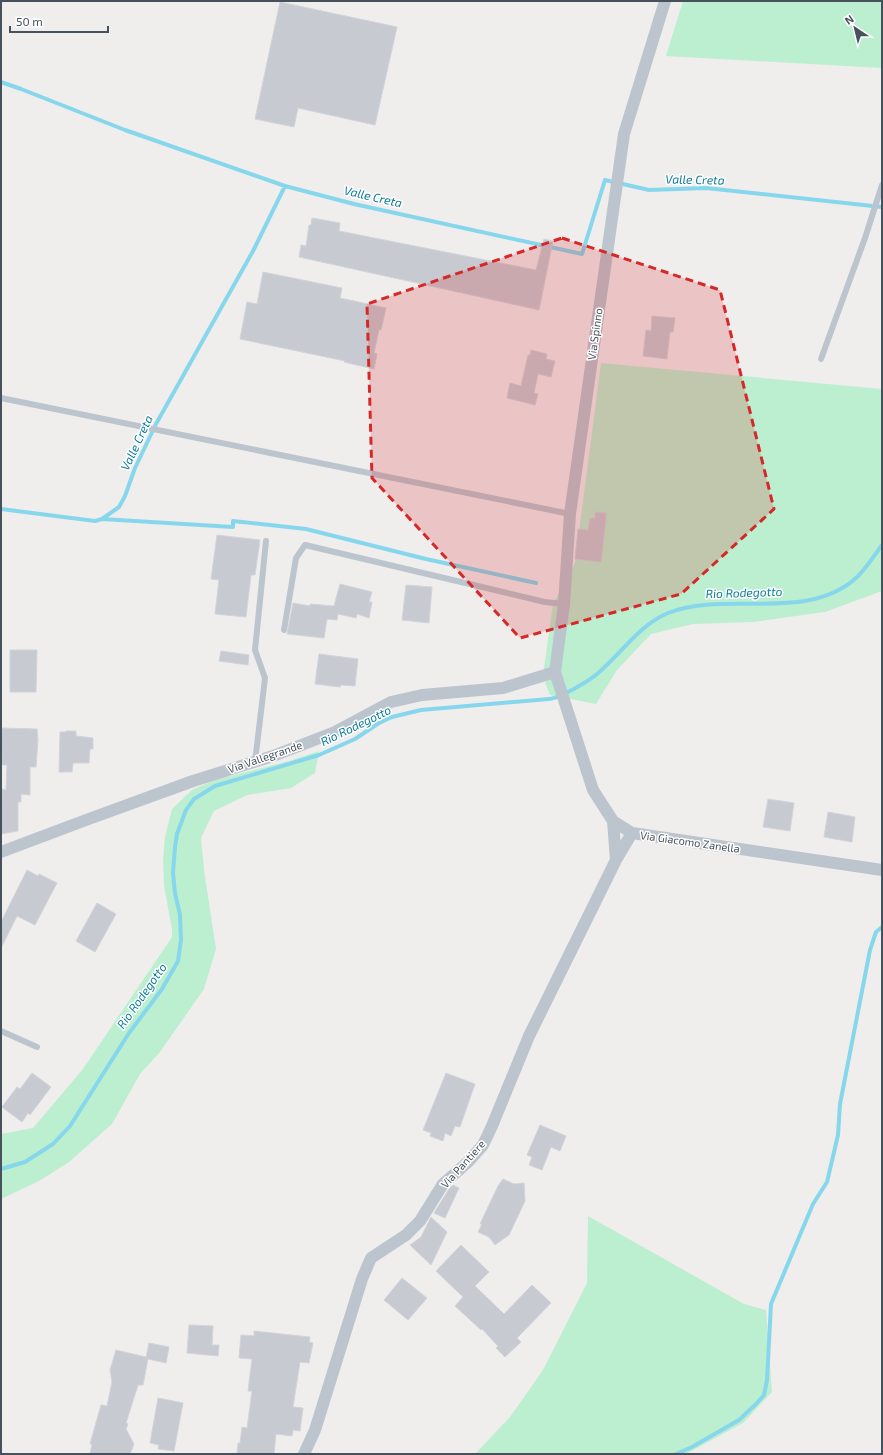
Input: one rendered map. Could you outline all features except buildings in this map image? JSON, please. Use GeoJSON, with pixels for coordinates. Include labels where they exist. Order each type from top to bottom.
{"type":"FeatureCollection","features":[{"type":"Feature","properties":{"kind":"street","name":"Via Spinno"},"geometry":{"type":"LineString","coordinates":[[554,672],[564,604],[570,514],[624,134],[666,1]]}},
{"type":"Feature","properties":{"kind":"street","name":"Via Vallegrande"},"geometry":{"type":"LineString","coordinates":[[1,852],[178,786],[273,756],[335,732],[391,702],[422,695],[503,688],[554,672]]}},
{"type":"Feature","properties":{"kind":"street","name":"Via Giacomo Zanella"},"geometry":{"type":"LineString","coordinates":[[554,672],[593,790],[613,822],[632,833],[882,870]]}},
{"type":"Feature","properties":{"kind":"street"},"geometry":{"type":"LineString","coordinates":[[613,822],[616,860]]}},
{"type":"Feature","properties":{"kind":"street","name":"Via Pantiere"},"geometry":{"type":"LineString","coordinates":[[304,1454],[315,1430],[362,1278],[371,1258],[406,1235],[420,1221],[443,1184],[468,1162],[483,1145],[529,1036],[616,860],[632,833]]}},
{"type":"Feature","properties":{"kind":"lane"},"geometry":{"type":"LineString","coordinates":[[821,359],[871,221],[882,185]]}},
{"type":"Feature","properties":{"kind":"lane"},"geometry":{"type":"LineString","coordinates":[[1,398],[570,514]]}},
{"type":"Feature","properties":{"kind":"lane"},"geometry":{"type":"LineString","coordinates":[[255,762],[265,678],[255,650],[266,541]]}},
{"type":"Feature","properties":{"kind":"lane"},"geometry":{"type":"LineString","coordinates":[[284,630],[296,558],[304,545],[545,602],[564,604]]}},
{"type":"Feature","properties":{"kind":"lane"},"geometry":{"type":"LineString","coordinates":[[1,1031],[38,1046]]}},
{"type":"Feature","properties":{"kind":"highlighted area"},"geometry":{"type":"Polygon","coordinates":[[[562,238],[720,290],[774,509],[681,594],[520,638],[372,478],[367,304],[562,238]]]}},
{"type":"Feature","properties":{"kind":"green space"},"geometry":{"type":"Polygon","coordinates":[[[683,1],[882,1],[882,68],[666,56],[683,1]]]}},
{"type":"Feature","properties":{"kind":"green space"},"geometry":{"type":"Polygon","coordinates":[[[601,363],[882,389],[882,591],[825,612],[753,622],[693,624],[651,634],[617,670],[596,704],[550,695],[544,679],[544,668],[553,604],[575,563],[601,363]]]}},
{"type":"Feature","properties":{"kind":"green space"},"geometry":{"type":"Polygon","coordinates":[[[319,751],[315,773],[291,788],[247,795],[214,811],[201,838],[204,870],[216,949],[204,989],[160,1052],[140,1074],[112,1124],[69,1162],[39,1181],[1,1199],[1,1134],[33,1128],[83,1069],[172,937],[172,929],[164,886],[163,859],[165,837],[172,809],[192,790],[215,780],[289,761],[319,751]]]}},
{"type":"Feature","properties":{"kind":"green space"},"geometry":{"type":"Polygon","coordinates":[[[588,1216],[744,1304],[766,1310],[772,1392],[743,1423],[686,1454],[475,1454],[510,1417],[543,1370],[587,1283],[588,1216]]]}},
{"type":"Feature","properties":{"kind":"waterway","name":"Valle Creta"},"geometry":{"type":"LineString","coordinates":[[1,82],[125,130],[285,186],[354,204],[582,254],[605,180],[649,190],[706,188],[882,207]]}},
{"type":"Feature","properties":{"kind":"waterway","name":"Valle Creta"},"geometry":{"type":"LineString","coordinates":[[1,509],[95,521],[102,519],[119,507],[125,496],[135,468],[156,424],[253,251],[285,186]]}},
{"type":"Feature","properties":{"kind":"waterway"},"geometry":{"type":"LineString","coordinates":[[102,519],[233,527],[233,521],[306,529],[426,559],[536,583]]}},
{"type":"Feature","properties":{"kind":"waterway","name":"Rio Rodegotto"},"geometry":{"type":"LineString","coordinates":[[1,1169],[25,1162],[53,1144],[70,1126],[129,1033],[162,989],[178,961],[181,940],[180,915],[175,893],[173,873],[175,847],[177,834],[186,810],[194,799],[215,786],[319,755],[355,739],[379,723],[392,717],[421,710],[549,699],[559,696],[589,680],[606,666],[639,632],[658,618],[668,613],[691,607],[715,604],[790,603],[814,599],[836,591],[856,578],[867,567],[882,545]]}},
{"type":"Feature","properties":{"kind":"waterway"},"geometry":{"type":"LineString","coordinates":[[676,1454],[692,1447],[739,1420],[764,1395],[767,1380],[771,1304],[813,1204],[827,1182],[838,1135],[840,1104],[870,950],[876,932],[882,927]]}}]}
